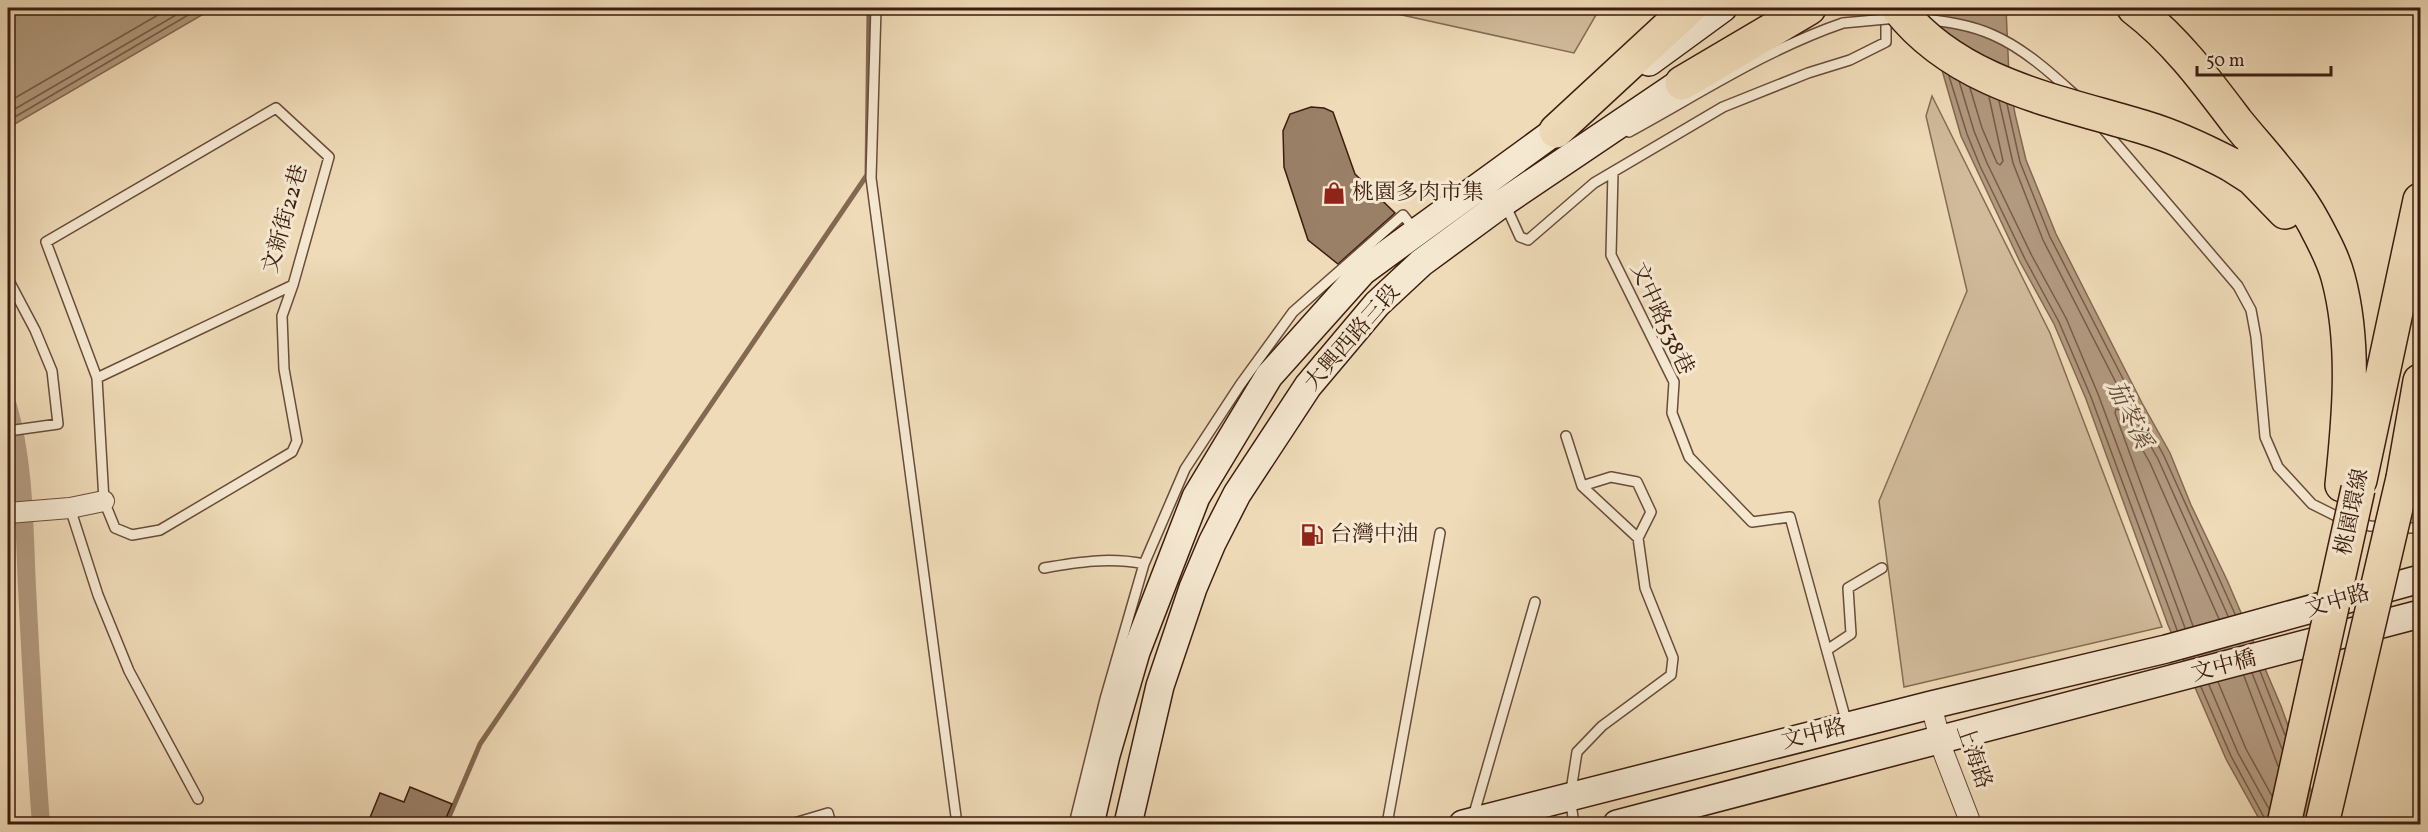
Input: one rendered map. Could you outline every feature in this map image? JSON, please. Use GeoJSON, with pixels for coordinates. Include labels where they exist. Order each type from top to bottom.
{"type":"FeatureCollection","features":[{"type":"Feature","properties":{"kind":"highway"},"geometry":{"type":"LineString","coordinates":[[1556,131],[1689,8]]}},
{"type":"Feature","properties":{"kind":"highway"},"geometry":{"type":"LineString","coordinates":[[1682,83],[1809,8]]}},
{"type":"Feature","properties":{"kind":"highway"},"geometry":{"type":"LineString","coordinates":[[1898,8],[1924,36],[1984,76],[2033,95],[2180,139],[2230,164],[2252,178],[2270,195],[2303,237],[2327,282],[2337,308],[2348,351]]}},
{"type":"Feature","properties":{"kind":"highway"},"geometry":{"type":"LineString","coordinates":[[2134,8],[2167,37],[2302,204],[2327,249],[2338,277],[2348,351],[2350,487],[2330,620],[2284,825]]}},
{"type":"Feature","properties":{"kind":"highway","name":"桃園環線"},"geometry":{"type":"LineString","coordinates":[[2350,487],[2421,200]]}},
{"type":"Feature","properties":{"kind":"highway","name":"桃園環線"},"geometry":{"type":"LineString","coordinates":[[2322,825],[2403,478],[2421,381]]}},
{"type":"Feature","properties":{"kind":"highway"},"geometry":{"type":"LineString","coordinates":[[2403,478],[2421,411]]}},
{"type":"Feature","properties":{"kind":"street","name":"大興西路三段"},"geometry":{"type":"LineString","coordinates":[[1090,825],[1106,755],[1136,652],[1196,497],[1269,376],[1363,271],[1416,231],[1459,208],[1556,131],[1723,8]]}},
{"type":"Feature","properties":{"kind":"street","name":"大興西路三段"},"geometry":{"type":"LineString","coordinates":[[1128,825],[1160,686],[1197,579],[1237,494],[1308,386],[1377,304],[1492,203],[1682,83],[1783,8]]}},
{"type":"Feature","properties":{"kind":"street"},"geometry":{"type":"LineString","coordinates":[[16,512],[70,508],[104,501]]}},
{"type":"Feature","properties":{"kind":"street","name":"文中路"},"geometry":{"type":"LineString","coordinates":[[2256,625],[2421,579]]}},
{"type":"Feature","properties":{"kind":"street","name":"文中路"},"geometry":{"type":"LineString","coordinates":[[2271,654],[2421,614]]}},
{"type":"Feature","properties":{"kind":"street","name":"文中橋"},"geometry":{"type":"LineString","coordinates":[[2166,649],[2256,625]]}},
{"type":"Feature","properties":{"kind":"street"},"geometry":{"type":"LineString","coordinates":[[2213,636],[2223,667]]}},
{"type":"Feature","properties":{"kind":"street","name":"文中路"},"geometry":{"type":"LineString","coordinates":[[1467,824],[1847,726],[2166,649]]}},
{"type":"Feature","properties":{"kind":"street","name":"文中橋"},"geometry":{"type":"LineString","coordinates":[[2177,680],[2271,654]]}},
{"type":"Feature","properties":{"kind":"street","name":"文中路"},"geometry":{"type":"LineString","coordinates":[[1617,825],[2177,680]]}},
{"type":"Feature","properties":{"kind":"street","name":"上海路"},"geometry":{"type":"LineString","coordinates":[[1931,705],[1940,740],[1971,825]]}},
{"type":"Feature","properties":{"kind":"lane"},"geometry":{"type":"LineString","coordinates":[[876,8],[871,178],[888,291],[957,825]]}},
{"type":"Feature","properties":{"kind":"lane"},"geometry":{"type":"LineString","coordinates":[[1614,141],[1492,203],[1520,237],[1528,240],[1594,183],[1723,107],[1808,73],[1850,60],[1886,42],[1886,8]]}},
{"type":"Feature","properties":{"kind":"lane"},"geometry":{"type":"LineString","coordinates":[[1623,136],[1760,59],[1810,34],[1843,23],[1890,18],[1925,19],[1962,24],[1994,35],[2023,53],[2074,94],[2238,286],[2251,310],[2256,337],[2265,437],[2278,467],[2312,504],[2334,515],[2370,526],[2412,528],[2421,526]]}},
{"type":"Feature","properties":{"kind":"lane","name":"文新街22巷"},"geometry":{"type":"LineString","coordinates":[[276,108],[329,157],[282,316],[284,369],[297,441],[292,452],[160,530],[132,535],[115,528],[104,501],[97,378],[46,242],[276,108]]}},
{"type":"Feature","properties":{"kind":"lane"},"geometry":{"type":"LineString","coordinates":[[1459,208],[1518,145]]}},
{"type":"Feature","properties":{"kind":"lane","name":"文中路538巷"},"geometry":{"type":"LineString","coordinates":[[1613,172],[1611,255],[1674,382],[1672,413],[1689,457],[1752,522],[1790,517],[1847,726]]}},
{"type":"Feature","properties":{"kind":"lane"},"geometry":{"type":"LineString","coordinates":[[1074,825],[1105,699],[1144,564],[1185,469],[1240,385],[1293,312],[1402,215],[1416,231]]}},
{"type":"Feature","properties":{"kind":"lane"},"geometry":{"type":"LineString","coordinates":[[8,279],[35,330],[52,371],[58,424],[8,431]]}},
{"type":"Feature","properties":{"kind":"lane"},"geometry":{"type":"LineString","coordinates":[[97,378],[293,285]]}},
{"type":"Feature","properties":{"kind":"lane"},"geometry":{"type":"LineString","coordinates":[[1566,436],[1582,486],[1638,538]]}},
{"type":"Feature","properties":{"kind":"lane"},"geometry":{"type":"LineString","coordinates":[[1574,825],[1570,797],[1577,752],[1602,726],[1671,675],[1673,658],[1645,588],[1638,538],[1651,512],[1637,482],[1611,477],[1582,486]]}},
{"type":"Feature","properties":{"kind":"lane"},"geometry":{"type":"LineString","coordinates":[[70,508],[98,595],[129,671],[198,799]]}},
{"type":"Feature","properties":{"kind":"lane"},"geometry":{"type":"LineString","coordinates":[[1387,825],[1440,533]]}},
{"type":"Feature","properties":{"kind":"lane"},"geometry":{"type":"LineString","coordinates":[[1044,568],[1079,562],[1122,559],[1144,564]]}},
{"type":"Feature","properties":{"kind":"lane"},"geometry":{"type":"LineString","coordinates":[[1827,650],[1851,634],[1848,588],[1882,568]]}},
{"type":"Feature","properties":{"kind":"lane"},"geometry":{"type":"LineString","coordinates":[[1467,824],[1535,602]]}},
{"type":"Feature","properties":{"kind":"lane"},"geometry":{"type":"LineString","coordinates":[[791,825],[828,813],[831,825]]}},
{"type":"Feature","properties":{"kind":"shaded area"},"geometry":{"type":"Polygon","coordinates":[[[1389,8],[1600,8],[1574,53],[1393,13],[1389,8]]]}},
{"type":"Feature","properties":{"kind":"shaded area"},"geometry":{"type":"Polygon","coordinates":[[[1932,96],[2050,333],[2162,627],[1904,687],[1879,501],[1967,291],[1926,116],[1932,96]]]}},
{"type":"Feature","properties":{"kind":"water"},"geometry":{"type":"Polygon","coordinates":[[[8,8],[205,8],[207,12],[8,128],[8,8]]]}},
{"type":"Feature","properties":{"kind":"water","name":"茄苳溪"},"geometry":{"type":"Polygon","coordinates":[[[1926,8],[2006,8],[2009,76],[2026,160],[2056,234],[2170,453],[2191,505],[2227,580],[2281,706],[2323,824],[2262,824],[2226,759],[2168,625],[2086,399],[2054,324],[2020,262],[1961,136],[1926,8]]]}},
{"type":"Feature","properties":{"kind":"building","name":"桃園多肉市集"},"geometry":{"type":"Polygon","coordinates":[[[1311,107],[1324,108],[1333,112],[1355,174],[1395,213],[1338,264],[1308,240],[1284,167],[1283,131],[1290,114],[1311,107]]]}},
{"type":"Feature","properties":{"kind":"building"},"geometry":{"type":"Polygon","coordinates":[[[410,787],[452,804],[443,825],[367,825],[380,793],[404,802],[410,787]]]}},
{"type":"Feature","properties":{"kind":"waterway"},"geometry":{"type":"LineString","coordinates":[[446,824],[480,744],[867,175],[869,8]]}},
{"type":"Feature","properties":{"kind":"waterway"},"geometry":{"type":"LineString","coordinates":[[8,406],[18,451],[23,496],[41,824]]}},
{"type":"Feature","properties":{"kind":"place","name":"桃園多肉市集"},"geometry":{"type":"Point","coordinates":[1334,193]}},
{"type":"Feature","properties":{"kind":"place","name":"台灣中油"},"geometry":{"type":"Point","coordinates":[1312,535]}}]}
